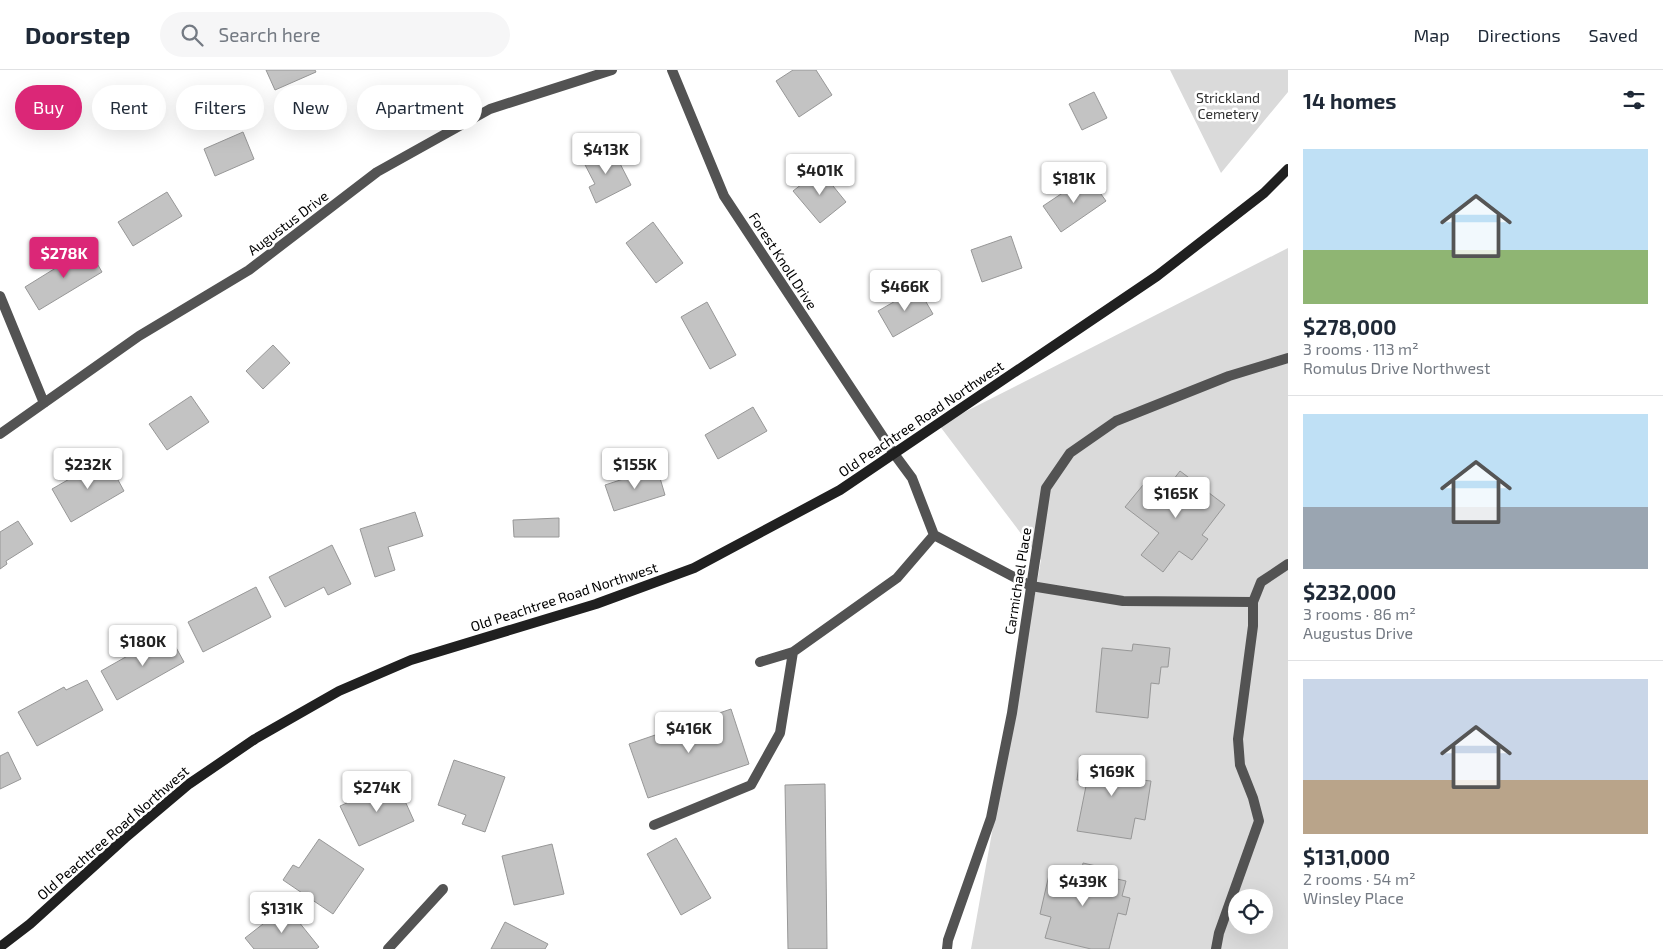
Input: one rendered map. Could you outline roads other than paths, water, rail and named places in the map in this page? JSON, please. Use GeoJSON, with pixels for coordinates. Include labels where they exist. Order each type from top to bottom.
{"type":"FeatureCollection","features":[{"type":"Feature","properties":{"kind":"main road","name":"Old Peachtree Road Northwest"},"geometry":{"type":"LineString","coordinates":[[0,946],[30,924],[125,838],[189,784],[255,739],[339,691],[411,660],[596,604],[694,568],[840,490],[1157,276],[1264,193],[1288,169]]}},
{"type":"Feature","properties":{"kind":"street","name":"Augustus Drive"},"geometry":{"type":"LineString","coordinates":[[0,434],[139,336],[249,270],[377,172],[490,109],[612,70]]}},
{"type":"Feature","properties":{"kind":"street","name":"Forest Knoll Drive"},"geometry":{"type":"LineString","coordinates":[[672,70],[724,196],[912,478],[934,535]]}},
{"type":"Feature","properties":{"kind":"street"},"geometry":{"type":"LineString","coordinates":[[0,296],[44,403]]}},
{"type":"Feature","properties":{"kind":"street","name":"Carmichael Place"},"geometry":{"type":"LineString","coordinates":[[947,949],[948,940],[991,818],[1012,713],[1046,488],[1070,454],[1116,421],[1228,376],[1288,358]]}},
{"type":"Feature","properties":{"kind":"street"},"geometry":{"type":"LineString","coordinates":[[760,662],[793,652],[897,578],[934,535],[1031,586],[1123,601],[1253,602]]}},
{"type":"Feature","properties":{"kind":"street"},"geometry":{"type":"LineString","coordinates":[[1216,949],[1219,933],[1259,821],[1253,798],[1240,765],[1238,739],[1253,626],[1253,602],[1261,582],[1288,564]]}},
{"type":"Feature","properties":{"kind":"street"},"geometry":{"type":"LineString","coordinates":[[654,825],[750,785],[780,733],[793,652]]}},
{"type":"Feature","properties":{"kind":"street"},"geometry":{"type":"LineString","coordinates":[[388,949],[443,889]]}},
{"type":"Feature","properties":{"kind":"park label","name":"Strickland Cemetery"},"geometry":{"type":"Point","coordinates":[1228,106]}}]}
